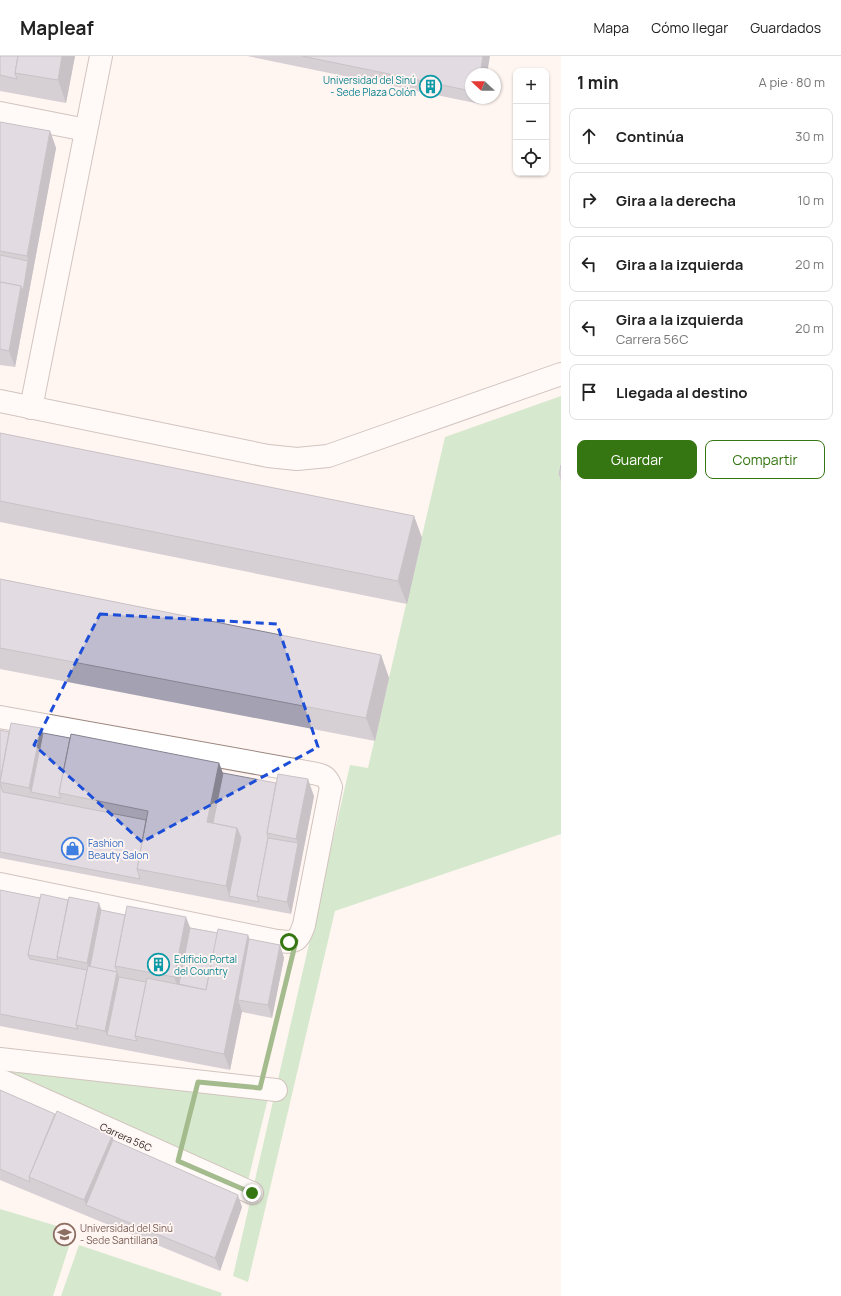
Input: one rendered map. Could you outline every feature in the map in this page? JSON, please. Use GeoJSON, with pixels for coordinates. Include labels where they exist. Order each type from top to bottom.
{"type":"FeatureCollection","features":[{"type":"Feature","properties":{"kind":"street"},"geometry":{"type":"LineString","coordinates":[[31,408],[101,56]]}},
{"type":"Feature","properties":{"kind":"street"},"geometry":{"type":"LineString","coordinates":[[0,113],[86,130]]}},
{"type":"Feature","properties":{"kind":"street"},"geometry":{"type":"LineString","coordinates":[[0,401],[268,456],[297,459],[328,456],[561,374]]}},
{"type":"Feature","properties":{"kind":"street"},"geometry":{"type":"LineString","coordinates":[[0,717],[322,775],[328,779],[331,787],[304,925],[296,941],[277,941],[0,884]]}},
{"type":"Feature","properties":{"kind":"street"},"geometry":{"type":"LineString","coordinates":[[0,1059],[268,1089]]}},
{"type":"Feature","properties":{"kind":"street","name":"Carrera 56C"},"geometry":{"type":"LineString","coordinates":[[0,1080],[252,1193]]}},
{"type":"Feature","properties":{"kind":"path"},"geometry":{"type":"LineString","coordinates":[[268,1089],[296,941]]}},
{"type":"Feature","properties":{"kind":"path"},"geometry":{"type":"LineString","coordinates":[[178,1161],[198,1082]]}},
{"type":"Feature","properties":{"kind":"highlighted area"},"geometry":{"type":"Polygon","coordinates":[[[100,614],[277,624],[318,747],[142,842],[34,745],[100,614]]]}},
{"type":"Feature","properties":{"kind":"green space"},"geometry":{"type":"Polygon","coordinates":[[[561,396],[561,834],[335,911],[248,1282],[233,1276],[350,765],[368,768],[445,437],[561,396]]]}},
{"type":"Feature","properties":{"kind":"green space"},"geometry":{"type":"Polygon","coordinates":[[[0,1071],[269,1094],[247,1185],[0,1071]]]}},
{"type":"Feature","properties":{"kind":"green space"},"geometry":{"type":"Polygon","coordinates":[[[0,1209],[74,1231],[53,1296],[0,1296],[0,1209]]]}},
{"type":"Feature","properties":{"kind":"green space"},"geometry":{"type":"Polygon","coordinates":[[[79,1245],[222,1293],[221,1296],[61,1296],[79,1245]]]}},
{"type":"Feature","properties":{"kind":"building"},"geometry":{"type":"Polygon","coordinates":[[[0,56],[18,56],[15,73],[17,79],[0,75],[0,56]]]}},
{"type":"Feature","properties":{"kind":"building"},"geometry":{"type":"Polygon","coordinates":[[[18,56],[62,56],[58,80],[15,73],[18,56]]]}},
{"type":"Feature","properties":{"kind":"building"},"geometry":{"type":"Polygon","coordinates":[[[302,56],[483,56],[481,68],[465,68],[465,90],[302,56]]]}},
{"type":"Feature","properties":{"kind":"building"},"geometry":{"type":"Polygon","coordinates":[[[0,122],[50,131],[27,256],[0,251],[0,122]]]}},
{"type":"Feature","properties":{"kind":"building"},"geometry":{"type":"Polygon","coordinates":[[[0,255],[28,261],[23,291],[21,286],[0,282],[0,255]]]}},
{"type":"Feature","properties":{"kind":"building"},"geometry":{"type":"Polygon","coordinates":[[[0,282],[21,286],[9,351],[0,349],[0,282]]]}},
{"type":"Feature","properties":{"kind":"building"},"geometry":{"type":"Polygon","coordinates":[[[0,433],[414,516],[398,581],[0,501],[0,433]]]}},
{"type":"Feature","properties":{"kind":"building"},"geometry":{"type":"Polygon","coordinates":[[[561,465],[561,476],[559,475],[561,465]]]}},
{"type":"Feature","properties":{"kind":"building"},"geometry":{"type":"Polygon","coordinates":[[[0,579],[381,655],[366,718],[0,648],[0,579]]]}},
{"type":"Feature","properties":{"kind":"building"},"geometry":{"type":"Polygon","coordinates":[[[11,723],[41,728],[29,788],[0,782],[11,723]]]}},
{"type":"Feature","properties":{"kind":"building"},"geometry":{"type":"Polygon","coordinates":[[[0,730],[9,732],[0,781],[0,730]]]}},
{"type":"Feature","properties":{"kind":"building"},"geometry":{"type":"Polygon","coordinates":[[[43,733],[70,738],[59,793],[61,798],[31,792],[43,733]]]}},
{"type":"Feature","properties":{"kind":"building"},"geometry":{"type":"Polygon","coordinates":[[[71,734],[219,763],[207,822],[237,828],[226,886],[137,869],[148,811],[59,793],[71,734]]]}},
{"type":"Feature","properties":{"kind":"building"},"geometry":{"type":"Polygon","coordinates":[[[223,773],[276,783],[267,833],[268,838],[257,896],[259,902],[229,896],[241,838],[237,828],[213,823],[223,773]]]}},
{"type":"Feature","properties":{"kind":"building"},"geometry":{"type":"Polygon","coordinates":[[[278,774],[308,779],[296,839],[267,833],[278,774]]]}},
{"type":"Feature","properties":{"kind":"building"},"geometry":{"type":"Polygon","coordinates":[[[0,783],[3,792],[146,820],[137,869],[140,879],[0,852],[0,783]]]}},
{"type":"Feature","properties":{"kind":"building"},"geometry":{"type":"Polygon","coordinates":[[[268,838],[298,843],[287,902],[257,896],[268,838]]]}},
{"type":"Feature","properties":{"kind":"building"},"geometry":{"type":"Polygon","coordinates":[[[0,890],[40,898],[28,955],[30,959],[87,970],[76,1025],[78,1029],[0,1014],[0,890]]]}},
{"type":"Feature","properties":{"kind":"building"},"geometry":{"type":"Polygon","coordinates":[[[41,894],[68,900],[57,957],[58,960],[28,955],[41,894]]]}},
{"type":"Feature","properties":{"kind":"building"},"geometry":{"type":"Polygon","coordinates":[[[69,897],[99,903],[87,963],[57,957],[69,897]]]}},
{"type":"Feature","properties":{"kind":"building"},"geometry":{"type":"Polygon","coordinates":[[[127,906],[186,917],[174,977],[115,966],[127,906]]]}},
{"type":"Feature","properties":{"kind":"building"},"geometry":{"type":"Polygon","coordinates":[[[101,910],[125,915],[115,966],[117,972],[90,967],[101,910]]]}},
{"type":"Feature","properties":{"kind":"building"},"geometry":{"type":"Polygon","coordinates":[[[190,928],[218,933],[206,990],[179,984],[190,928]]]}},
{"type":"Feature","properties":{"kind":"building"},"geometry":{"type":"Polygon","coordinates":[[[218,929],[248,935],[224,1054],[135,1036],[147,978],[206,990],[218,929]]]}},
{"type":"Feature","properties":{"kind":"building"},"geometry":{"type":"Polygon","coordinates":[[[249,939],[280,945],[268,1005],[238,1000],[249,939]]]}},
{"type":"Feature","properties":{"kind":"building"},"geometry":{"type":"Polygon","coordinates":[[[88,966],[117,972],[105,1031],[76,1025],[88,966]]]}},
{"type":"Feature","properties":{"kind":"building"},"geometry":{"type":"Polygon","coordinates":[[[119,977],[146,982],[135,1036],[137,1041],[107,1035],[119,977]]]}},
{"type":"Feature","properties":{"kind":"building"},"geometry":{"type":"Polygon","coordinates":[[[0,1090],[55,1114],[29,1177],[30,1182],[0,1169],[0,1090]]]}},
{"type":"Feature","properties":{"kind":"building"},"geometry":{"type":"Polygon","coordinates":[[[57,1111],[112,1136],[84,1200],[29,1177],[57,1111]]]}},
{"type":"Feature","properties":{"kind":"building"},"geometry":{"type":"Polygon","coordinates":[[[113,1140],[238,1195],[215,1258],[86,1205],[113,1140]]]}},
{"type":"Feature","properties":{"kind":"place","name":"Universidad del Sinú - Sede Plaza Colón"},"geometry":{"type":"Point","coordinates":[431,86]}},
{"type":"Feature","properties":{"kind":"place","name":"Fashion Beauty Salon"},"geometry":{"type":"Point","coordinates":[73,849]}},
{"type":"Feature","properties":{"kind":"place","name":"Edificio Portal del Country"},"geometry":{"type":"Point","coordinates":[159,965]}},
{"type":"Feature","properties":{"kind":"place","name":"Universidad del Sinú - Sede Santillana"},"geometry":{"type":"Point","coordinates":[65,1234]}},
{"type":"Feature","properties":{"kind":"route"},"geometry":{"type":"LineString","coordinates":[[252,1193],[178,1161],[198,1082],[260,1088],[296,941],[289,942]]}}]}
